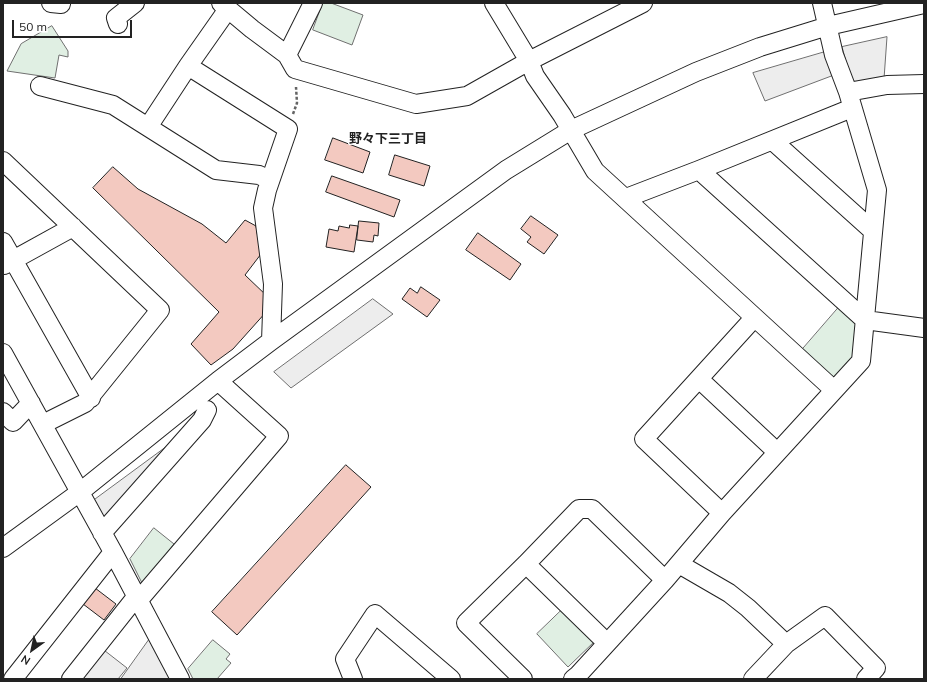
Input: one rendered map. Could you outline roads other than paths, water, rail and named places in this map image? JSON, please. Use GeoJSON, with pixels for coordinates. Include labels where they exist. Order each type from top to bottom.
{"type":"FeatureCollection","features":[{"type":"Feature","properties":{"kind":"street"},"geometry":{"type":"LineString","coordinates":[[51,3],[61,4]]}},
{"type":"Feature","properties":{"kind":"street"},"geometry":{"type":"LineString","coordinates":[[118,24],[116,18],[135,3]]}},
{"type":"Feature","properties":{"kind":"street"},"geometry":{"type":"LineString","coordinates":[[291,62],[314,3]]}},
{"type":"Feature","properties":{"kind":"street"},"geometry":{"type":"LineString","coordinates":[[494,3],[529,61],[535,76],[571,130],[594,171],[626,198],[754,318],[834,390]]}},
{"type":"Feature","properties":{"kind":"street"},"geometry":{"type":"LineString","coordinates":[[148,127],[188,66],[224,6],[291,62],[416,104],[467,96],[529,61],[643,3]]}},
{"type":"Feature","properties":{"kind":"street"},"geometry":{"type":"LineString","coordinates":[[573,679],[608,643],[665,580],[722,513],[861,362],[877,190],[850,100],[834,55],[822,3]]}},
{"type":"Feature","properties":{"kind":"street"},"geometry":{"type":"LineString","coordinates":[[3,548],[80,492],[218,381],[271,341],[506,170],[571,130],[696,72],[760,47],[828,26],[924,4]]}},
{"type":"Feature","properties":{"kind":"street"},"geometry":{"type":"LineString","coordinates":[[188,66],[288,129],[270,180],[263,208],[273,284],[271,341]]}},
{"type":"Feature","properties":{"kind":"street"},"geometry":{"type":"LineString","coordinates":[[626,198],[773,141],[850,100],[887,85],[924,84]]}},
{"type":"Feature","properties":{"kind":"street"},"geometry":{"type":"LineString","coordinates":[[40,86],[113,105],[216,170],[259,175],[270,180]]}},
{"type":"Feature","properties":{"kind":"street"},"geometry":{"type":"LineString","coordinates":[[773,141],[873,231]]}},
{"type":"Feature","properties":{"kind":"street"},"geometry":{"type":"LineString","coordinates":[[3,161],[160,310],[91,398],[85,403],[43,424]]}},
{"type":"Feature","properties":{"kind":"street"},"geometry":{"type":"LineString","coordinates":[[699,170],[865,320],[924,328]]}},
{"type":"Feature","properties":{"kind":"street"},"geometry":{"type":"LineString","coordinates":[[8,263],[73,227]]}},
{"type":"Feature","properties":{"kind":"street"},"geometry":{"type":"LineString","coordinates":[[3,242],[8,263],[91,398]]}},
{"type":"Feature","properties":{"kind":"street"},"geometry":{"type":"LineString","coordinates":[[722,513],[644,439],[754,318]]}},
{"type":"Feature","properties":{"kind":"street"},"geometry":{"type":"LineString","coordinates":[[3,353],[113,552],[180,679]]}},
{"type":"Feature","properties":{"kind":"street"},"geometry":{"type":"LineString","coordinates":[[699,379],[777,452]]}},
{"type":"Feature","properties":{"kind":"street"},"geometry":{"type":"LineString","coordinates":[[71,679],[137,599],[279,436],[218,381]]}},
{"type":"Feature","properties":{"kind":"street"},"geometry":{"type":"LineString","coordinates":[[3,412],[13,422],[31,403]]}},
{"type":"Feature","properties":{"kind":"street"},"geometry":{"type":"LineString","coordinates":[[102,533],[202,420],[207,410]]}},
{"type":"Feature","properties":{"kind":"street"},"geometry":{"type":"LineString","coordinates":[[523,679],[466,622],[526,564],[579,508],[592,509],[665,580]]}},
{"type":"Feature","properties":{"kind":"street"},"geometry":{"type":"LineString","coordinates":[[13,679],[113,552]]}},
{"type":"Feature","properties":{"kind":"street"},"geometry":{"type":"LineString","coordinates":[[526,564],[608,643]]}},
{"type":"Feature","properties":{"kind":"street"},"geometry":{"type":"LineString","coordinates":[[679,564],[728,592],[748,608],[786,644]]}},
{"type":"Feature","properties":{"kind":"street"},"geometry":{"type":"LineString","coordinates":[[353,679],[345,659],[375,614],[451,679]]}},
{"type":"Feature","properties":{"kind":"street"},"geometry":{"type":"LineString","coordinates":[[753,679],[786,644],[825,616],[876,668],[866,679]]}},
{"type":"Feature","properties":{"kind":"district","name":"野々下三丁目"},"geometry":{"type":"Point","coordinates":[388,139]}}]}
